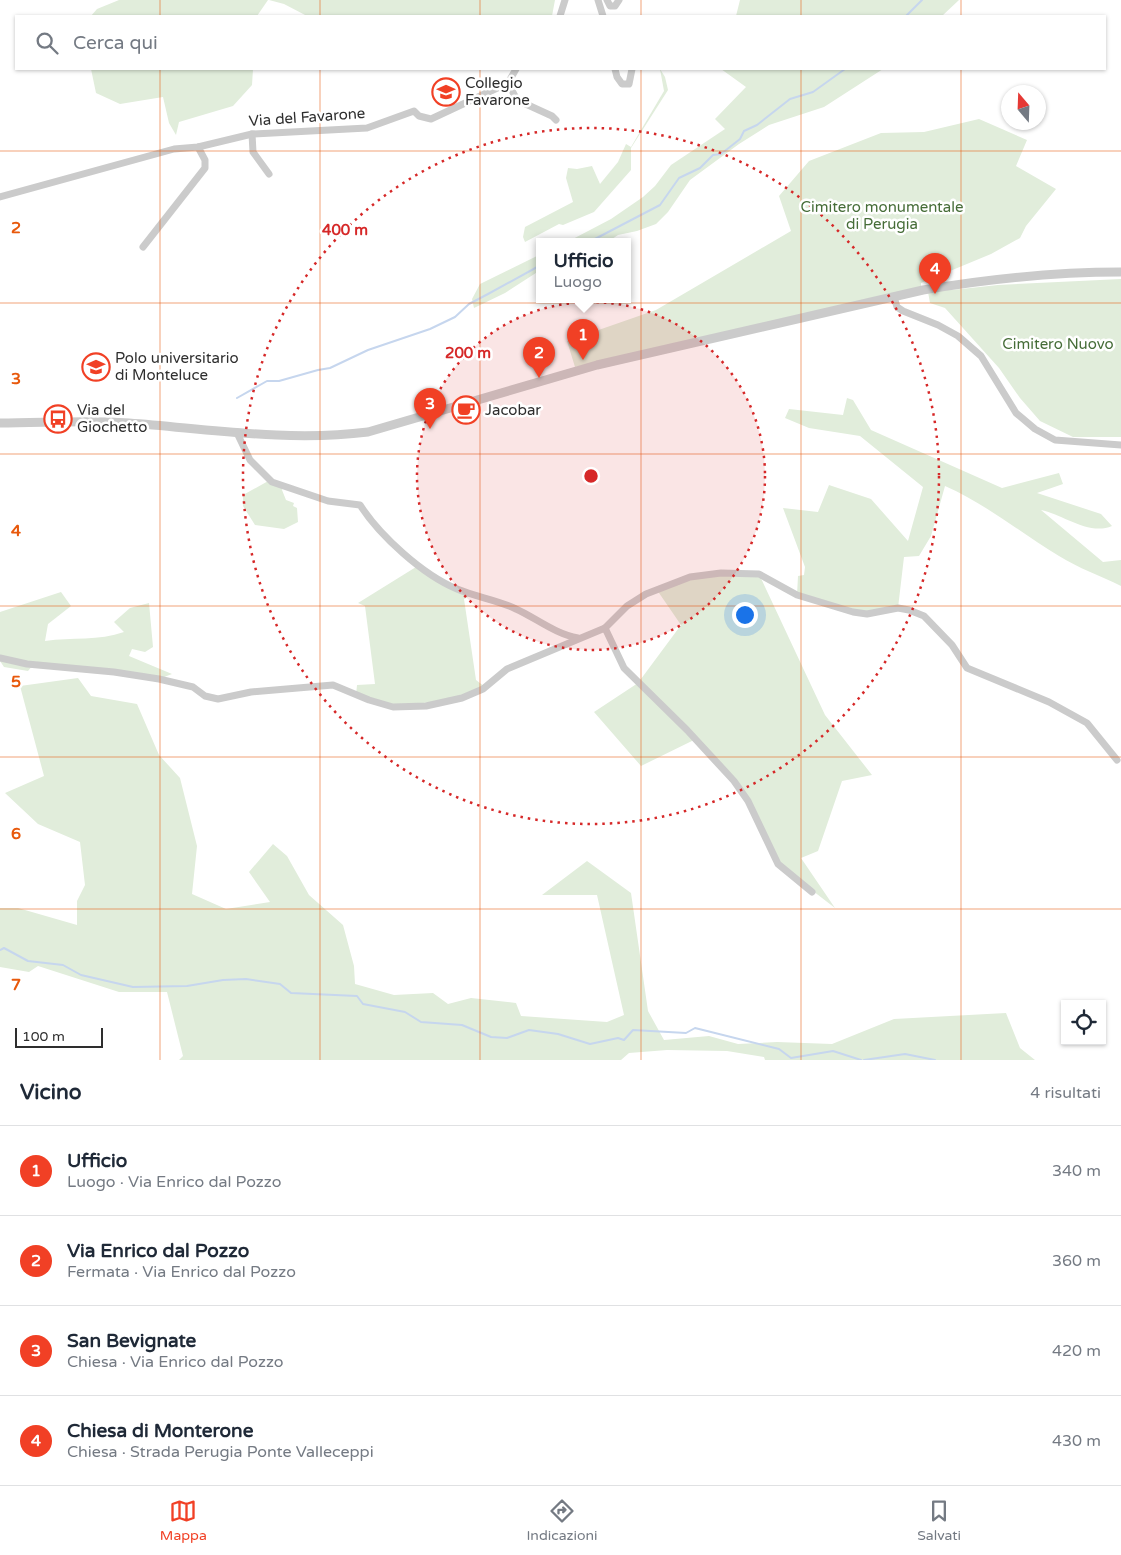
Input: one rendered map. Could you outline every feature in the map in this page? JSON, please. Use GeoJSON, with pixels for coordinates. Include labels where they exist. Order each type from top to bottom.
{"type":"FeatureCollection","features":[{"type":"Feature","properties":{"kind":"street"},"geometry":{"type":"LineString","coordinates":[[560,15],[565,0]]}},
{"type":"Feature","properties":{"kind":"street"},"geometry":{"type":"LineString","coordinates":[[598,0],[603,15]]}},
{"type":"Feature","properties":{"kind":"street"},"geometry":{"type":"LineString","coordinates":[[607,0],[610,6],[615,6],[618,0]]}},
{"type":"Feature","properties":{"kind":"street"},"geometry":{"type":"LineString","coordinates":[[515,70],[508,82],[517,100],[552,116],[556,120]]}},
{"type":"Feature","properties":{"kind":"street"},"geometry":{"type":"LineString","coordinates":[[615,70],[622,84],[629,84],[632,70]]}},
{"type":"Feature","properties":{"kind":"street","name":"Via del Favarone"},"geometry":{"type":"LineString","coordinates":[[0,197],[174,149],[198,147],[252,134],[367,128],[414,111],[419,116],[431,119],[508,82]]}},
{"type":"Feature","properties":{"kind":"street"},"geometry":{"type":"LineString","coordinates":[[252,134],[253,152],[269,174]]}},
{"type":"Feature","properties":{"kind":"street"},"geometry":{"type":"LineString","coordinates":[[143,247],[205,168],[205,160],[198,147]]}},
{"type":"Feature","properties":{"kind":"street"},"geometry":{"type":"LineString","coordinates":[[0,423],[128,423],[238,435],[336,435],[381,430],[597,365],[894,297],[977,281],[1085,272],[1121,272]]}},
{"type":"Feature","properties":{"kind":"street"},"geometry":{"type":"LineString","coordinates":[[894,297],[897,306],[902,311],[938,325],[958,336],[980,356],[1016,412],[1036,429],[1054,440],[1121,445]]}},
{"type":"Feature","properties":{"kind":"street"},"geometry":{"type":"LineString","coordinates":[[238,435],[250,460],[272,482],[328,501],[360,505],[376,526],[408,558],[455,588],[514,608],[567,636],[581,638]]}},
{"type":"Feature","properties":{"kind":"street"},"geometry":{"type":"LineString","coordinates":[[0,658],[27,664],[114,672],[158,679],[193,687],[205,696],[218,699],[251,692],[334,685],[369,700],[393,707],[426,706],[462,698],[483,689],[507,669],[605,628],[627,606],[646,594],[690,577],[721,573],[759,574],[796,595],[853,612],[868,614],[898,608],[924,616],[952,645],[967,668],[1049,702],[1087,723],[1117,760]]}},
{"type":"Feature","properties":{"kind":"street"},"geometry":{"type":"LineString","coordinates":[[605,628],[624,668],[687,730],[734,781],[748,801],[778,864],[812,892]]}},
{"type":"Feature","properties":{"kind":"green space"},"geometry":{"type":"Polygon","coordinates":[[[119,0],[268,0],[258,15],[92,15],[97,9],[119,0]]]}},
{"type":"Feature","properties":{"kind":"green space"},"geometry":{"type":"Polygon","coordinates":[[[269,0],[555,0],[552,15],[305,15],[284,4],[269,0]]]}},
{"type":"Feature","properties":{"kind":"green space"},"geometry":{"type":"Polygon","coordinates":[[[740,0],[959,0],[943,15],[736,15],[740,0]]]}},
{"type":"Feature","properties":{"kind":"green space"},"geometry":{"type":"Polygon","coordinates":[[[91,70],[253,70],[252,85],[233,106],[179,122],[176,135],[169,123],[163,97],[120,104],[96,93],[91,70]]]}},
{"type":"Feature","properties":{"kind":"green space"},"geometry":{"type":"Polygon","coordinates":[[[660,70],[665,77],[668,90],[631,148],[631,170],[594,212],[563,225],[559,224],[525,242],[523,237],[525,227],[573,202],[566,178],[568,168],[577,169],[592,166],[600,184],[618,162],[626,144],[631,147],[664,91],[660,70]]]}},
{"type":"Feature","properties":{"kind":"green space"},"geometry":{"type":"Polygon","coordinates":[[[722,70],[881,70],[824,107],[769,125],[739,144],[690,180],[668,212],[656,224],[614,238],[575,238],[611,219],[643,197],[655,186],[671,165],[725,129],[715,119],[746,87],[722,70]]]}},
{"type":"Feature","properties":{"kind":"green space","name":"Cimitero monumentale di Perugia"},"geometry":{"type":"Polygon","coordinates":[[[979,119],[1027,140],[1016,166],[1056,189],[1026,226],[1020,238],[991,254],[921,283],[921,287],[575,367],[567,341],[656,310],[791,231],[779,196],[809,161],[881,133],[924,132],[979,119]]]}},
{"type":"Feature","properties":{"kind":"green space"},"geometry":{"type":"Polygon","coordinates":[[[536,256],[536,273],[505,293],[474,308],[472,299],[480,284],[536,256]]]}},
{"type":"Feature","properties":{"kind":"green space","name":"Cimitero Nuovo"},"geometry":{"type":"Polygon","coordinates":[[[1121,279],[1121,437],[1073,437],[1040,421],[1020,398],[999,368],[945,308],[930,303],[928,292],[951,287],[952,290],[998,285],[1121,279]]]}},
{"type":"Feature","properties":{"kind":"green space"},"geometry":{"type":"Polygon","coordinates":[[[847,398],[853,400],[871,430],[1002,488],[1059,473],[1063,484],[1037,493],[1101,514],[1112,526],[1094,528],[1085,526],[1041,510],[1103,562],[1121,560],[1121,586],[1066,560],[989,510],[945,486],[931,536],[919,556],[904,557],[898,608],[867,614],[797,595],[798,576],[804,575],[805,567],[783,508],[818,512],[829,485],[871,499],[908,541],[923,487],[860,436],[809,428],[785,418],[789,409],[843,415],[847,398]]]}},
{"type":"Feature","properties":{"kind":"green space"},"geometry":{"type":"Polygon","coordinates":[[[270,480],[283,487],[282,490],[286,500],[294,503],[293,506],[297,508],[298,522],[284,529],[255,525],[243,506],[243,495],[270,480]]]}},
{"type":"Feature","properties":{"kind":"green space"},"geometry":{"type":"Polygon","coordinates":[[[416,567],[472,595],[464,599],[476,680],[485,687],[462,698],[393,707],[356,695],[357,685],[375,684],[365,606],[358,603],[416,567]]]}},
{"type":"Feature","properties":{"kind":"green space"},"geometry":{"type":"Polygon","coordinates":[[[759,574],[825,715],[872,775],[842,781],[818,851],[801,858],[835,908],[778,864],[748,801],[696,739],[641,766],[594,712],[638,683],[681,625],[657,590],[690,577],[759,574]]]}},
{"type":"Feature","properties":{"kind":"green space"},"geometry":{"type":"Polygon","coordinates":[[[61,592],[71,606],[48,624],[45,641],[105,637],[124,632],[114,622],[130,608],[149,603],[153,647],[145,652],[132,649],[129,656],[172,674],[159,679],[33,665],[28,671],[4,667],[0,661],[0,612],[61,592]]]}},
{"type":"Feature","properties":{"kind":"green space"},"geometry":{"type":"Polygon","coordinates":[[[78,678],[91,696],[137,704],[159,755],[180,778],[197,846],[192,894],[226,909],[270,902],[249,872],[273,844],[287,856],[309,895],[343,925],[354,966],[355,984],[394,995],[433,993],[448,1004],[471,998],[516,1003],[521,1016],[607,1022],[624,1015],[597,895],[542,895],[587,861],[631,893],[648,1011],[664,1040],[709,1036],[738,1044],[777,1042],[832,1044],[894,1019],[1006,1013],[1020,1048],[1035,1060],[765,1060],[764,1057],[727,1051],[667,1050],[629,1053],[621,1060],[179,1060],[183,1056],[167,992],[119,992],[38,966],[29,972],[0,967],[0,908],[18,908],[77,925],[77,901],[85,885],[80,842],[38,824],[5,793],[44,776],[20,686],[78,678]]]}},
{"type":"Feature","properties":{"kind":"waterway"},"geometry":{"type":"LineString","coordinates":[[907,15],[922,0]]}},
{"type":"Feature","properties":{"kind":"waterway"},"geometry":{"type":"LineString","coordinates":[[597,238],[660,205],[679,178],[700,168],[713,155],[721,154],[740,139],[744,131],[757,125],[790,99],[813,92],[844,70]]}},
{"type":"Feature","properties":{"kind":"waterway"},"geometry":{"type":"LineString","coordinates":[[237,398],[267,381],[279,381],[330,368],[368,350],[430,329],[455,317],[469,304],[536,268]]}},
{"type":"Feature","properties":{"kind":"waterway"},"geometry":{"type":"LineString","coordinates":[[0,950],[4,948],[28,961],[63,965],[81,975],[133,987],[187,986],[223,980],[246,979],[280,984],[291,993],[357,996],[363,1004],[405,1012],[421,1022],[462,1025],[491,1037],[507,1038],[529,1030],[558,1034],[590,1044],[618,1038],[624,1040],[633,1030],[686,1033],[695,1028],[779,1049],[791,1058],[833,1051],[861,1060]]}},
{"type":"Feature","properties":{"kind":"waterway"},"geometry":{"type":"LineString","coordinates":[[864,1060],[905,1054],[935,1060]]}},
{"type":"Feature","properties":{"kind":"place","name":"Collegio Favarone"},"geometry":{"type":"Point","coordinates":[446,92]}},
{"type":"Feature","properties":{"kind":"place","name":"Chiesa di Monterone"},"geometry":{"type":"Point","coordinates":[935,294]}},
{"type":"Feature","properties":{"kind":"place","name":"Ufficio"},"geometry":{"type":"Point","coordinates":[583,360]}},
{"type":"Feature","properties":{"kind":"place","name":"Polo universitario di Monteluce"},"geometry":{"type":"Point","coordinates":[96,367]}},
{"type":"Feature","properties":{"kind":"place","name":"Via Enrico dal Pozzo"},"geometry":{"type":"Point","coordinates":[539,378]}},
{"type":"Feature","properties":{"kind":"place","name":"Jacobar"},"geometry":{"type":"Point","coordinates":[466,410]}},
{"type":"Feature","properties":{"kind":"place","name":"Via del Giochetto"},"geometry":{"type":"Point","coordinates":[58,419]}},
{"type":"Feature","properties":{"kind":"place","name":"San Bevignate"},"geometry":{"type":"Point","coordinates":[430,429]}}]}
